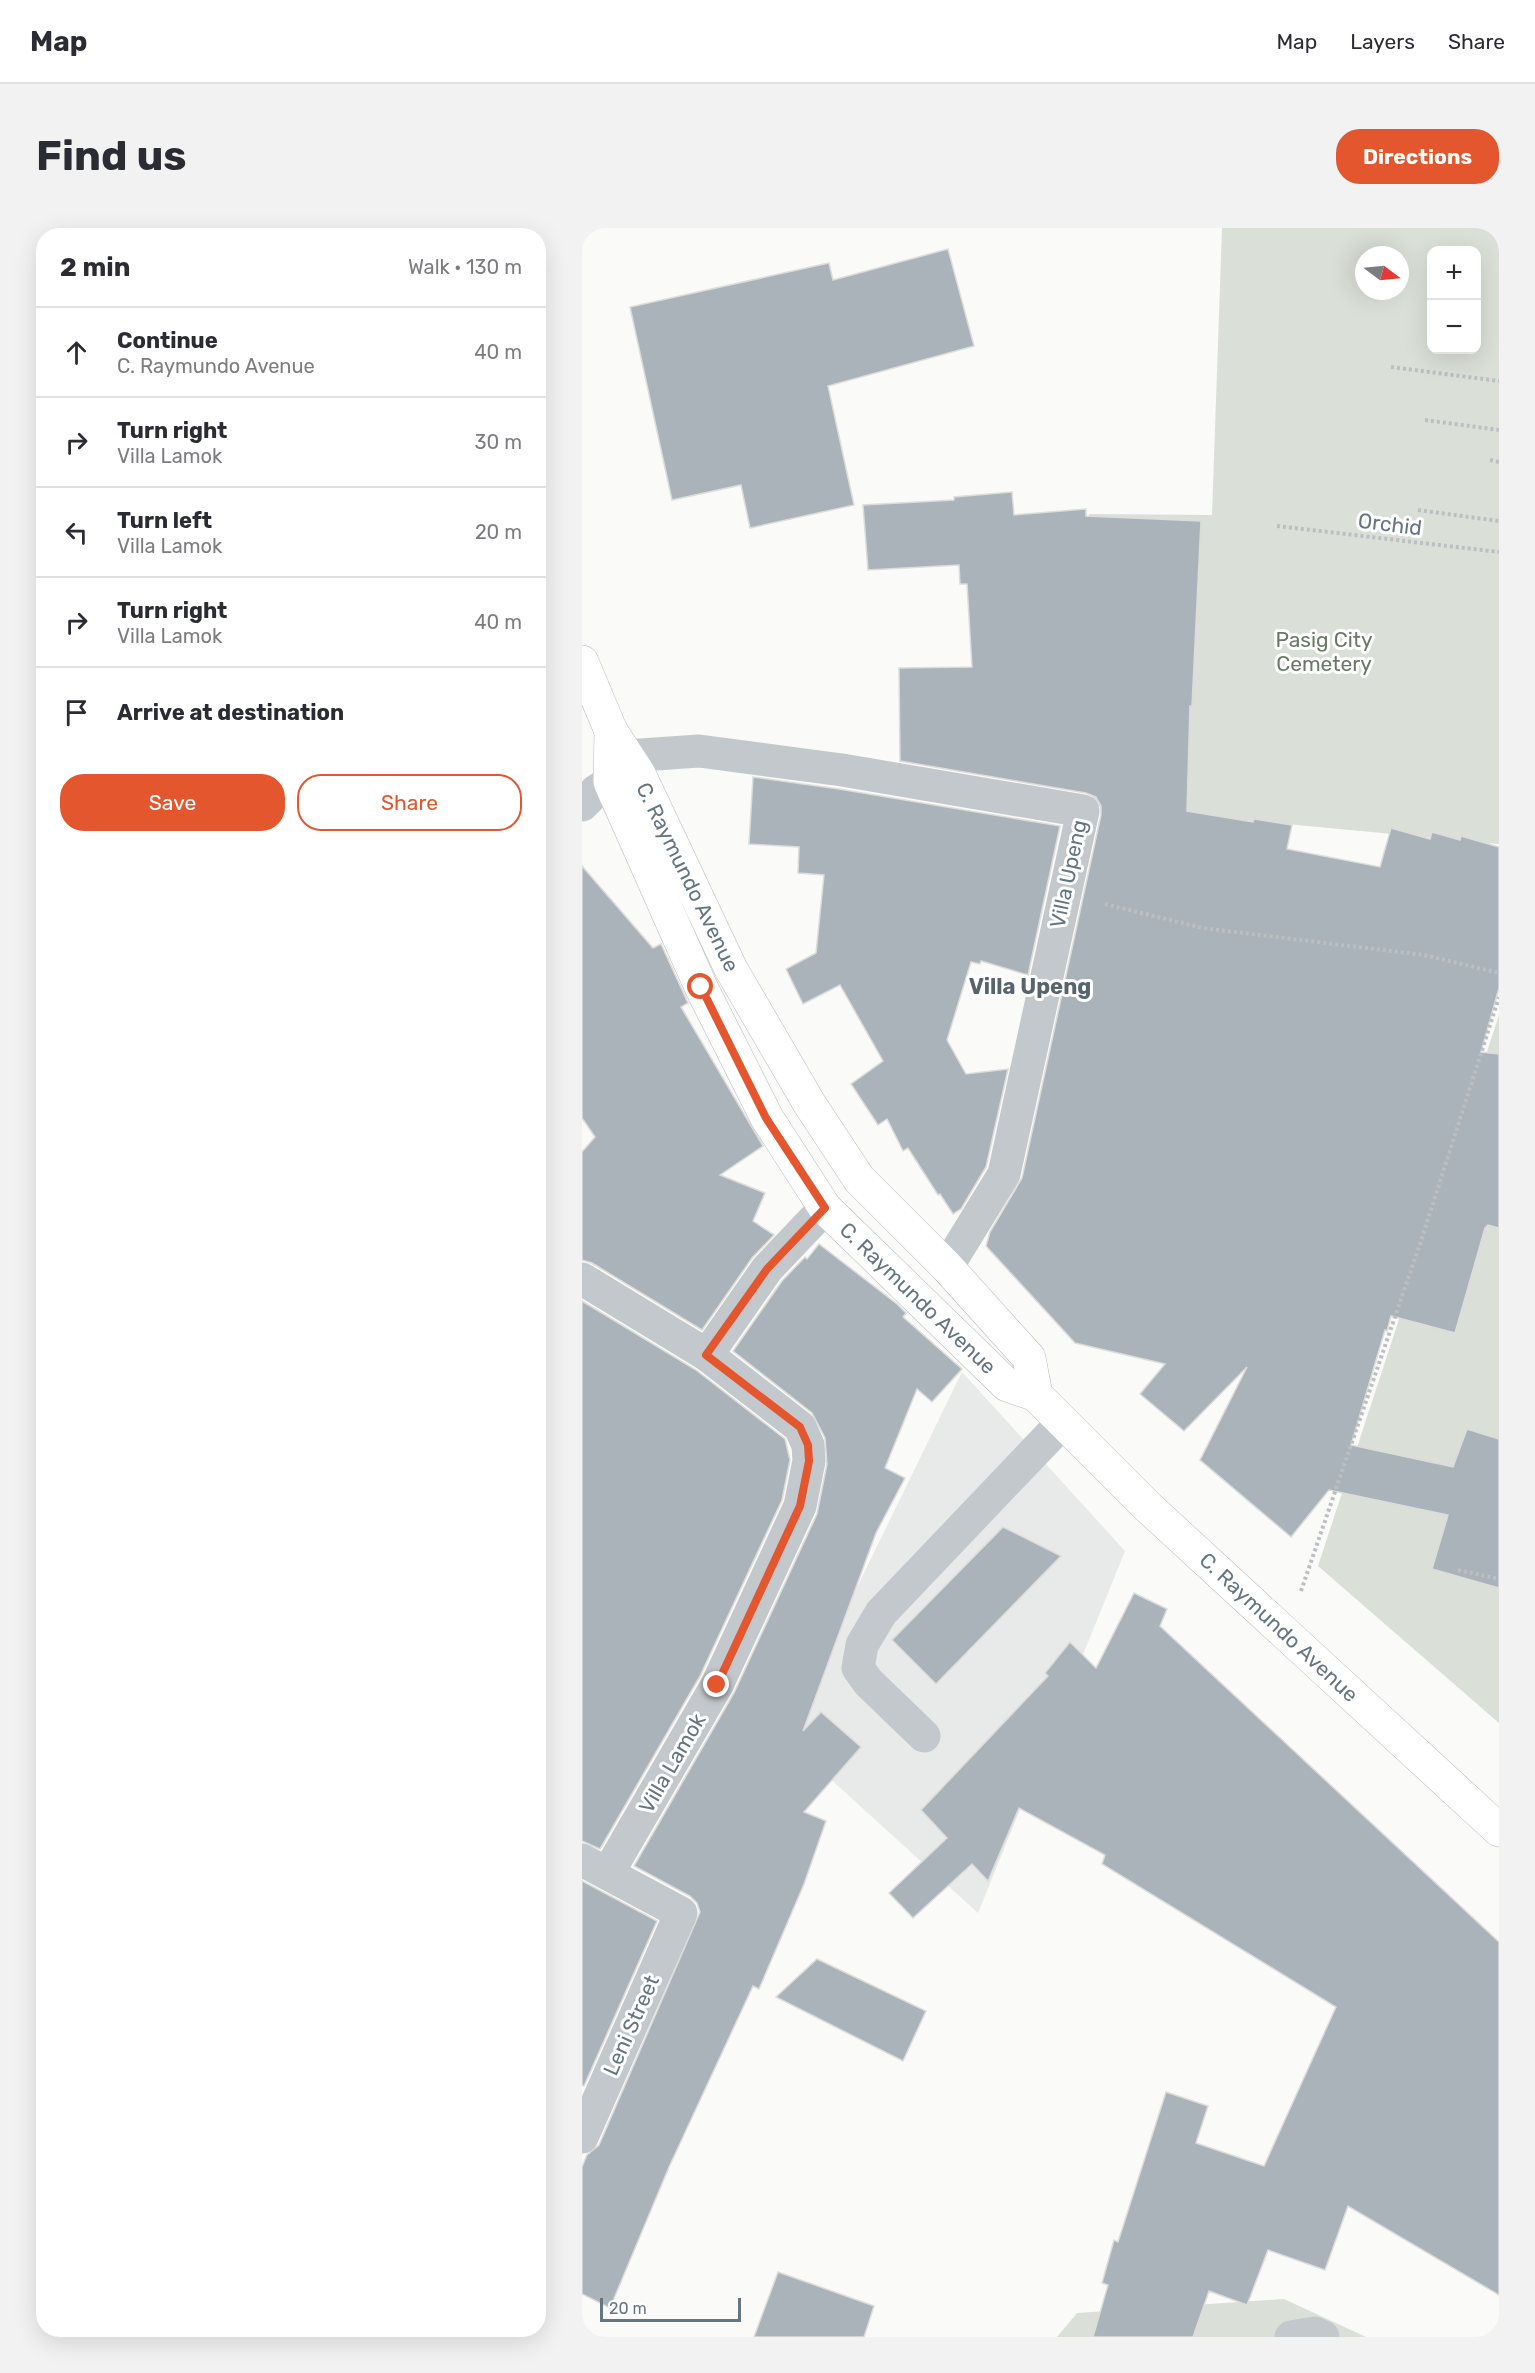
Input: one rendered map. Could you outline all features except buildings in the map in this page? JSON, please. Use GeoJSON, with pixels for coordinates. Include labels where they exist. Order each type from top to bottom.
{"type":"FeatureCollection","features":[{"type":"Feature","properties":{"kind":"main road","name":"C. Raymundo Avenue"},"geometry":{"type":"LineString","coordinates":[[582,662],[701,987],[761,1108],[825,1208],[1007,1384],[1036,1395],[1148,1507],[1499,1830]]}},
{"type":"Feature","properties":{"kind":"main road","name":"C. Raymundo Avenue"},"geometry":{"type":"LineString","coordinates":[[616,756],[639,774],[731,969],[809,1103],[859,1179],[947,1267],[1029,1359],[1036,1395]]}},
{"type":"Feature","properties":{"kind":"street","name":"Villa Upeng"},"geometry":{"type":"LineString","coordinates":[[616,756],[699,752],[842,770],[1083,811],[1063,894],[1004,1174],[947,1267]]}},
{"type":"Feature","properties":{"kind":"street"},"geometry":{"type":"LineString","coordinates":[[582,805],[596,790],[616,756]]}},
{"type":"Feature","properties":{"kind":"street"},"geometry":{"type":"LineString","coordinates":[[706,1355],[767,1269],[825,1208]]}},
{"type":"Feature","properties":{"kind":"street","name":"Villa Lamok"},"geometry":{"type":"LineString","coordinates":[[582,1279],[706,1355],[800,1427],[808,1445],[809,1461],[800,1506],[717,1685],[595,1866]]}},
{"type":"Feature","properties":{"kind":"street"},"geometry":{"type":"LineString","coordinates":[[924,1736],[868,1682],[858,1668],[862,1645],[881,1614],[1062,1423]]}},
{"type":"Feature","properties":{"kind":"street","name":"Leni Street"},"geometry":{"type":"LineString","coordinates":[[582,2138],[681,1913],[595,1866]]}},
{"type":"Feature","properties":{"kind":"street"},"geometry":{"type":"LineString","coordinates":[[1291,2337],[1315,2333],[1323,2337]]}},
{"type":"Feature","properties":{"kind":"path"},"geometry":{"type":"LineString","coordinates":[[1391,367],[1499,381]]}},
{"type":"Feature","properties":{"kind":"path"},"geometry":{"type":"LineString","coordinates":[[1425,420],[1499,430]]}},
{"type":"Feature","properties":{"kind":"path"},"geometry":{"type":"LineString","coordinates":[[1490,460],[1499,462]]}},
{"type":"Feature","properties":{"kind":"path"},"geometry":{"type":"LineString","coordinates":[[1418,510],[1499,521]]}},
{"type":"Feature","properties":{"kind":"path","name":"Orchid"},"geometry":{"type":"LineString","coordinates":[[1277,526],[1499,552]]}},
{"type":"Feature","properties":{"kind":"path"},"geometry":{"type":"LineString","coordinates":[[1063,894],[1203,928],[1424,955],[1499,973]]}},
{"type":"Feature","properties":{"kind":"path"},"geometry":{"type":"LineString","coordinates":[[1311,1562],[1421,1241],[1499,996]]}},
{"type":"Feature","properties":{"kind":"path"},"geometry":{"type":"LineString","coordinates":[[1458,1570],[1499,1579]]}},
{"type":"Feature","properties":{"kind":"shaded area"},"geometry":{"type":"Polygon","coordinates":[[[962,1372],[1125,1551],[978,1913],[784,1737],[962,1372]]]}},
{"type":"Feature","properties":{"kind":"green space","name":"Pasig City Cemetery"},"geometry":{"type":"Polygon","coordinates":[[[1222,228],[1499,228],[1499,844],[1092,806],[1089,514],[1212,515],[1222,228]]]}},
{"type":"Feature","properties":{"kind":"green space"},"geometry":{"type":"Polygon","coordinates":[[[1499,1015],[1499,1723],[1318,1566],[1499,1015]]]}},
{"type":"Feature","properties":{"kind":"green space"},"geometry":{"type":"Polygon","coordinates":[[[1284,2299],[1366,2337],[1057,2337],[1077,2313],[1284,2299]]]}},
{"type":"Feature","properties":{"kind":"district","name":"Villa Upeng"},"geometry":{"type":"Point","coordinates":[1030,986]}},
{"type":"Feature","properties":{"kind":"route"},"geometry":{"type":"LineString","coordinates":[[701,987],[766,1118],[825,1208],[767,1269],[706,1355],[800,1427],[808,1445],[809,1461],[800,1506],[717,1685]]}}]}
